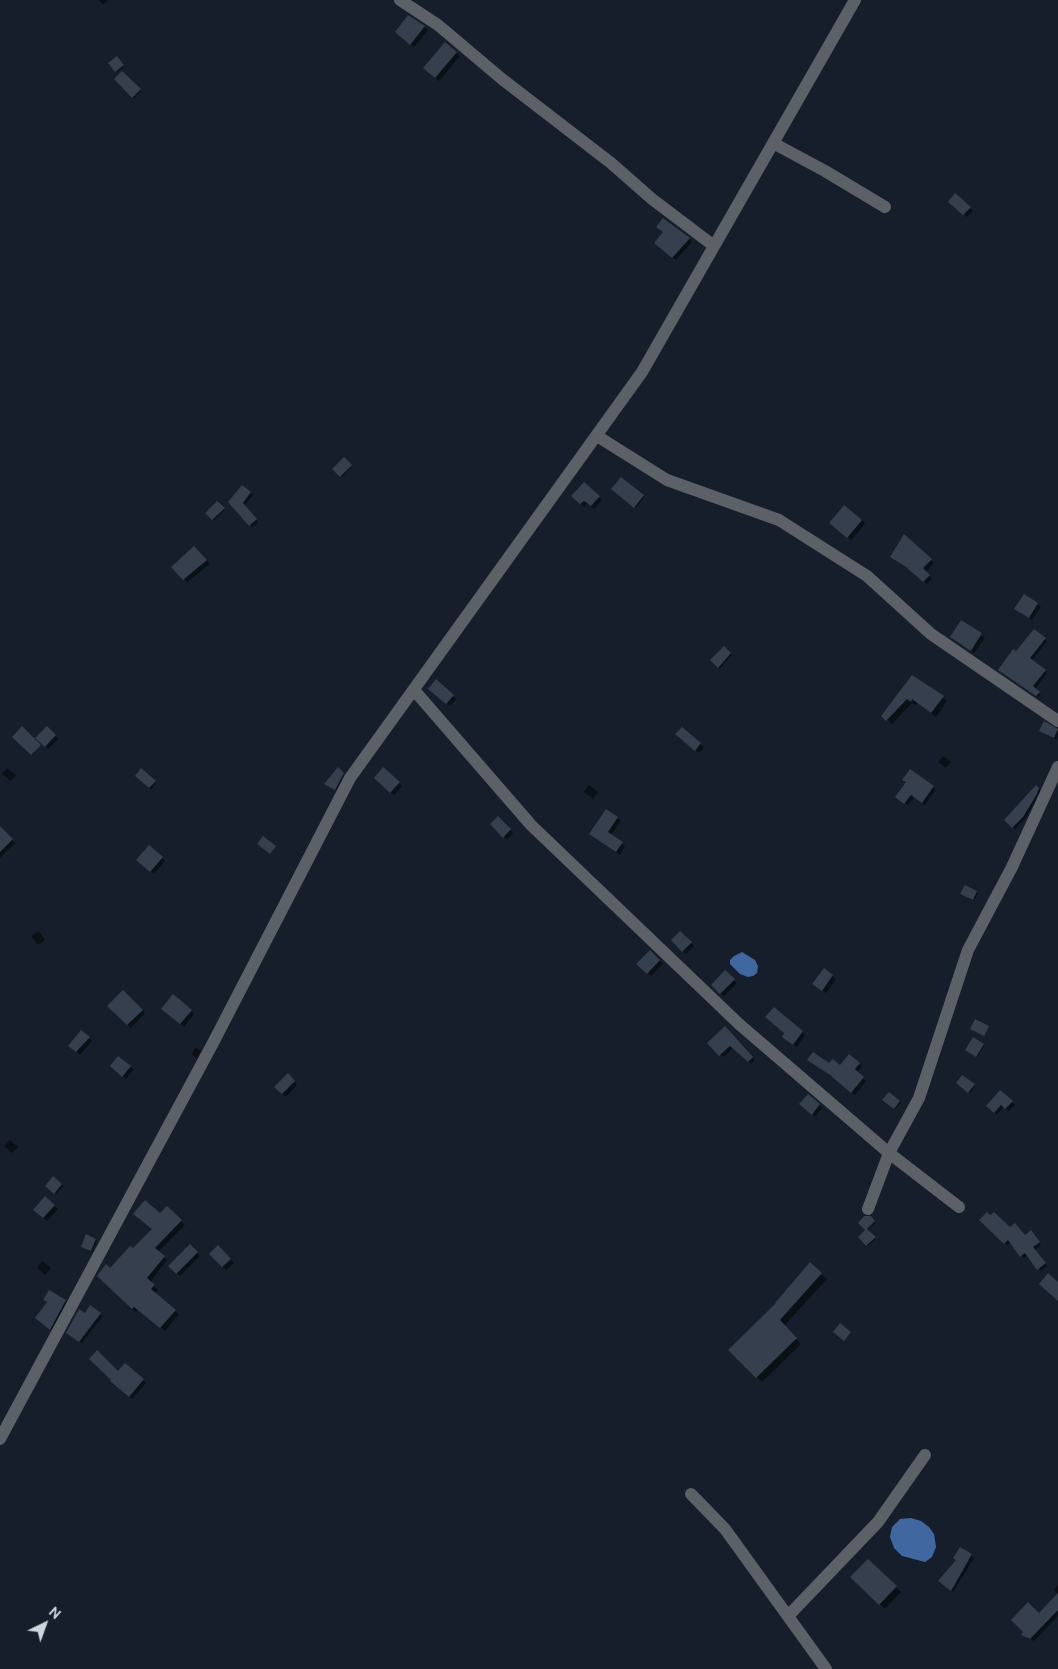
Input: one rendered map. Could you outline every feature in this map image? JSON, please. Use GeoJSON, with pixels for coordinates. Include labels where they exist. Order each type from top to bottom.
{"type":"FeatureCollection","features":[{"type":"Feature","properties":{"kind":"street"},"geometry":{"type":"LineString","coordinates":[[400,0],[438,25],[502,79],[714,246]]}},
{"type":"Feature","properties":{"kind":"street"},"geometry":{"type":"LineString","coordinates":[[0,1439],[213,1043],[350,778],[642,372],[855,0]]}},
{"type":"Feature","properties":{"kind":"street"},"geometry":{"type":"LineString","coordinates":[[773,143],[885,207]]}},
{"type":"Feature","properties":{"kind":"street"},"geometry":{"type":"LineString","coordinates":[[597,436],[667,480],[778,520],[867,576],[931,634],[1058,721]]}},
{"type":"Feature","properties":{"kind":"street"},"geometry":{"type":"LineString","coordinates":[[414,690],[531,825],[739,1024],[888,1153],[959,1206]]}},
{"type":"Feature","properties":{"kind":"street"},"geometry":{"type":"LineString","coordinates":[[868,1210],[888,1153],[919,1098],[968,950],[1012,867],[1058,767]]}},
{"type":"Feature","properties":{"kind":"street"},"geometry":{"type":"LineString","coordinates":[[789,1615],[878,1522],[925,1455]]}},
{"type":"Feature","properties":{"kind":"street"},"geometry":{"type":"LineString","coordinates":[[691,1494],[725,1529],[789,1615],[826,1669]]}},
{"type":"Feature","properties":{"kind":"water"},"geometry":{"type":"Polygon","coordinates":[[[742,952],[755,960],[758,966],[757,973],[753,976],[748,977],[740,974],[730,964],[730,960],[734,956],[742,952]]]}},
{"type":"Feature","properties":{"kind":"water"},"geometry":{"type":"Polygon","coordinates":[[[911,1518],[921,1521],[934,1534],[936,1547],[932,1557],[925,1562],[902,1556],[894,1548],[890,1537],[892,1527],[900,1519],[911,1518]]]}},
{"type":"Feature","properties":{"kind":"building"},"geometry":{"type":"Polygon","coordinates":[[[408,15],[425,26],[410,45],[395,32],[408,15]]]}},
{"type":"Feature","properties":{"kind":"building"},"geometry":{"type":"Polygon","coordinates":[[[445,42],[457,52],[435,78],[423,68],[445,42]]]}},
{"type":"Feature","properties":{"kind":"building"},"geometry":{"type":"Polygon","coordinates":[[[117,56],[124,65],[115,72],[108,63],[117,56]]]}},
{"type":"Feature","properties":{"kind":"building"},"geometry":{"type":"Polygon","coordinates":[[[122,71],[141,89],[132,98],[114,79],[122,71]]]}},
{"type":"Feature","properties":{"kind":"building"},"geometry":{"type":"Polygon","coordinates":[[[955,193],[971,207],[963,215],[948,202],[955,193]]]}},
{"type":"Feature","properties":{"kind":"building"},"geometry":{"type":"Polygon","coordinates":[[[663,218],[690,238],[672,258],[654,243],[663,232],[656,227],[663,218]]]}},
{"type":"Feature","properties":{"kind":"building"},"geometry":{"type":"Polygon","coordinates":[[[344,457],[352,465],[340,477],[332,469],[344,457]]]}},
{"type":"Feature","properties":{"kind":"building"},"geometry":{"type":"Polygon","coordinates":[[[621,477],[644,495],[634,508],[611,489],[621,477]]]}},
{"type":"Feature","properties":{"kind":"building"},"geometry":{"type":"Polygon","coordinates":[[[584,482],[600,496],[591,506],[584,501],[580,504],[571,496],[584,482]]]}},
{"type":"Feature","properties":{"kind":"building"},"geometry":{"type":"Polygon","coordinates":[[[242,485],[251,492],[243,503],[257,519],[249,526],[228,502],[242,485]]]}},
{"type":"Feature","properties":{"kind":"building"},"geometry":{"type":"Polygon","coordinates":[[[217,501],[225,508],[212,520],[205,513],[217,501]]]}},
{"type":"Feature","properties":{"kind":"building"},"geometry":{"type":"Polygon","coordinates":[[[844,505],[862,520],[847,538],[829,523],[844,505]]]}},
{"type":"Feature","properties":{"kind":"building"},"geometry":{"type":"Polygon","coordinates":[[[904,534],[932,559],[923,568],[930,575],[923,582],[906,567],[890,557],[904,534]]]}},
{"type":"Feature","properties":{"kind":"building"},"geometry":{"type":"Polygon","coordinates":[[[194,546],[207,560],[183,580],[171,567],[194,546]]]}},
{"type":"Feature","properties":{"kind":"building"},"geometry":{"type":"Polygon","coordinates":[[[1024,594],[1038,603],[1029,618],[1014,609],[1024,594]]]}},
{"type":"Feature","properties":{"kind":"building"},"geometry":{"type":"Polygon","coordinates":[[[961,620],[982,633],[971,651],[950,637],[961,620]]]}},
{"type":"Feature","properties":{"kind":"building"},"geometry":{"type":"Polygon","coordinates":[[[1034,629],[1046,638],[1030,658],[1046,670],[1033,686],[1040,692],[1036,696],[998,670],[1013,649],[1016,651],[1034,629]]]}},
{"type":"Feature","properties":{"kind":"building"},"geometry":{"type":"Polygon","coordinates":[[[724,646],[731,653],[718,668],[710,660],[724,646]]]}},
{"type":"Feature","properties":{"kind":"building"},"geometry":{"type":"Polygon","coordinates":[[[912,675],[944,696],[931,713],[912,699],[911,702],[907,699],[886,721],[881,716],[912,675]]]}},
{"type":"Feature","properties":{"kind":"building"},"geometry":{"type":"Polygon","coordinates":[[[436,679],[454,695],[446,704],[428,689],[436,679]]]}},
{"type":"Feature","properties":{"kind":"building"},"geometry":{"type":"Polygon","coordinates":[[[1044,721],[1058,729],[1054,738],[1039,731],[1044,721]]]}},
{"type":"Feature","properties":{"kind":"building"},"geometry":{"type":"Polygon","coordinates":[[[22,726],[41,745],[31,755],[12,737],[22,726]]]}},
{"type":"Feature","properties":{"kind":"building"},"geometry":{"type":"Polygon","coordinates":[[[47,726],[56,735],[45,747],[35,738],[47,726]]]}},
{"type":"Feature","properties":{"kind":"building"},"geometry":{"type":"Polygon","coordinates":[[[682,727],[701,743],[695,751],[675,734],[682,727]]]}},
{"type":"Feature","properties":{"kind":"building"},"geometry":{"type":"Polygon","coordinates":[[[338,767],[344,773],[335,790],[324,784],[338,767]]]}},
{"type":"Feature","properties":{"kind":"building"},"geometry":{"type":"Polygon","coordinates":[[[383,767],[400,782],[390,793],[374,778],[383,767]]]}},
{"type":"Feature","properties":{"kind":"building"},"geometry":{"type":"Polygon","coordinates":[[[141,768],[156,781],[149,788],[135,776],[141,768]]]}},
{"type":"Feature","properties":{"kind":"building"},"geometry":{"type":"Polygon","coordinates":[[[910,769],[934,786],[922,803],[911,795],[904,804],[895,797],[906,782],[902,780],[910,769]]]}},
{"type":"Feature","properties":{"kind":"building"},"geometry":{"type":"Polygon","coordinates":[[[1036,785],[1039,788],[1037,794],[1023,817],[1012,828],[1004,820],[1036,785]]]}},
{"type":"Feature","properties":{"kind":"building"},"geometry":{"type":"Polygon","coordinates":[[[606,809],[618,817],[608,832],[623,842],[616,852],[589,834],[606,809]]]}},
{"type":"Feature","properties":{"kind":"building"},"geometry":{"type":"Polygon","coordinates":[[[498,816],[511,829],[503,838],[490,824],[498,816]]]}},
{"type":"Feature","properties":{"kind":"building"},"geometry":{"type":"Polygon","coordinates":[[[0,826],[13,839],[0,852],[0,826]]]}},
{"type":"Feature","properties":{"kind":"building"},"geometry":{"type":"Polygon","coordinates":[[[263,836],[276,846],[270,854],[257,844],[263,836]]]}},
{"type":"Feature","properties":{"kind":"building"},"geometry":{"type":"Polygon","coordinates":[[[149,845],[163,857],[150,872],[136,860],[149,845]]]}},
{"type":"Feature","properties":{"kind":"building"},"geometry":{"type":"Polygon","coordinates":[[[965,885],[977,891],[973,900],[960,894],[965,885]]]}},
{"type":"Feature","properties":{"kind":"building"},"geometry":{"type":"Polygon","coordinates":[[[680,931],[692,942],[682,952],[671,940],[680,931]]]}},
{"type":"Feature","properties":{"kind":"building"},"geometry":{"type":"Polygon","coordinates":[[[650,950],[660,960],[647,974],[636,964],[650,950]]]}},
{"type":"Feature","properties":{"kind":"building"},"geometry":{"type":"Polygon","coordinates":[[[824,968],[833,975],[822,991],[812,984],[824,968]]]}},
{"type":"Feature","properties":{"kind":"building"},"geometry":{"type":"Polygon","coordinates":[[[725,970],[735,979],[720,994],[711,985],[725,970]]]}},
{"type":"Feature","properties":{"kind":"building"},"geometry":{"type":"Polygon","coordinates":[[[123,990],[143,1010],[127,1025],[107,1006],[123,990]]]}},
{"type":"Feature","properties":{"kind":"building"},"geometry":{"type":"Polygon","coordinates":[[[173,994],[192,1010],[180,1024],[161,1009],[173,994]]]}},
{"type":"Feature","properties":{"kind":"building"},"geometry":{"type":"Polygon","coordinates":[[[774,1007],[803,1031],[793,1045],[782,1037],[784,1033],[765,1017],[774,1007]]]}},
{"type":"Feature","properties":{"kind":"building"},"geometry":{"type":"Polygon","coordinates":[[[975,1019],[989,1026],[984,1036],[970,1029],[975,1019]]]}},
{"type":"Feature","properties":{"kind":"building"},"geometry":{"type":"Polygon","coordinates":[[[725,1026],[753,1057],[748,1062],[730,1046],[719,1056],[707,1043],[725,1026]]]}},
{"type":"Feature","properties":{"kind":"building"},"geometry":{"type":"Polygon","coordinates":[[[81,1030],[90,1037],[76,1052],[68,1046],[81,1030]]]}},
{"type":"Feature","properties":{"kind":"building"},"geometry":{"type":"Polygon","coordinates":[[[973,1037],[984,1044],[976,1057],[965,1050],[973,1037]]]}},
{"type":"Feature","properties":{"kind":"building"},"geometry":{"type":"Polygon","coordinates":[[[813,1052],[829,1063],[833,1059],[840,1065],[849,1054],[860,1063],[855,1069],[864,1077],[851,1093],[830,1075],[807,1060],[813,1052]]]}},
{"type":"Feature","properties":{"kind":"building"},"geometry":{"type":"Polygon","coordinates":[[[118,1056],[131,1066],[122,1077],[110,1066],[118,1056]]]}},
{"type":"Feature","properties":{"kind":"building"},"geometry":{"type":"Polygon","coordinates":[[[288,1073],[295,1081],[282,1094],[274,1087],[288,1073]]]}},
{"type":"Feature","properties":{"kind":"building"},"geometry":{"type":"Polygon","coordinates":[[[962,1075],[975,1084],[968,1093],[956,1083],[962,1075]]]}},
{"type":"Feature","properties":{"kind":"building"},"geometry":{"type":"Polygon","coordinates":[[[1000,1090],[1013,1101],[1005,1109],[1001,1105],[994,1113],[986,1106],[1000,1090]]]}},
{"type":"Feature","properties":{"kind":"building"},"geometry":{"type":"Polygon","coordinates":[[[889,1092],[900,1101],[894,1109],[882,1100],[889,1092]]]}},
{"type":"Feature","properties":{"kind":"building"},"geometry":{"type":"Polygon","coordinates":[[[808,1094],[820,1104],[812,1115],[799,1104],[808,1094]]]}},
{"type":"Feature","properties":{"kind":"building"},"geometry":{"type":"Polygon","coordinates":[[[53,1176],[62,1184],[54,1194],[45,1186],[53,1176]]]}},
{"type":"Feature","properties":{"kind":"building"},"geometry":{"type":"Polygon","coordinates":[[[45,1196],[55,1205],[43,1218],[33,1210],[45,1196]]]}},
{"type":"Feature","properties":{"kind":"building"},"geometry":{"type":"Polygon","coordinates":[[[145,1200],[160,1213],[167,1206],[182,1220],[155,1248],[165,1256],[147,1278],[155,1285],[151,1289],[176,1310],[160,1328],[134,1307],[132,1309],[97,1276],[106,1264],[110,1268],[130,1246],[133,1248],[152,1229],[133,1214],[145,1200]]]}},
{"type":"Feature","properties":{"kind":"building"},"geometry":{"type":"Polygon","coordinates":[[[987,1212],[990,1215],[994,1212],[1010,1227],[1015,1223],[1025,1235],[1031,1230],[1040,1242],[1033,1247],[1046,1263],[1037,1270],[1025,1253],[1020,1257],[1008,1240],[1004,1244],[979,1220],[987,1212]]]}},
{"type":"Feature","properties":{"kind":"building"},"geometry":{"type":"Polygon","coordinates":[[[864,1216],[871,1216],[875,1221],[867,1229],[876,1237],[866,1246],[858,1237],[865,1230],[858,1223],[864,1216]]]}},
{"type":"Feature","properties":{"kind":"building"},"geometry":{"type":"Polygon","coordinates":[[[86,1234],[96,1239],[91,1251],[81,1247],[86,1234]]]}},
{"type":"Feature","properties":{"kind":"building"},"geometry":{"type":"Polygon","coordinates":[[[190,1244],[198,1252],[176,1274],[168,1266],[190,1244]]]}},
{"type":"Feature","properties":{"kind":"building"},"geometry":{"type":"Polygon","coordinates":[[[218,1245],[231,1259],[222,1267],[209,1254],[218,1245]]]}},
{"type":"Feature","properties":{"kind":"building"},"geometry":{"type":"Polygon","coordinates":[[[810,1262],[822,1273],[780,1320],[797,1338],[756,1378],[728,1350],[776,1303],[810,1262]]]}},
{"type":"Feature","properties":{"kind":"building"},"geometry":{"type":"Polygon","coordinates":[[[1048,1273],[1058,1282],[1058,1301],[1039,1284],[1048,1273]]]}},
{"type":"Feature","properties":{"kind":"building"},"geometry":{"type":"Polygon","coordinates":[[[49,1290],[66,1300],[50,1330],[35,1318],[47,1302],[43,1300],[49,1290]]]}},
{"type":"Feature","properties":{"kind":"building"},"geometry":{"type":"Polygon","coordinates":[[[90,1305],[101,1313],[79,1342],[66,1333],[79,1309],[85,1313],[90,1305]]]}},
{"type":"Feature","properties":{"kind":"building"},"geometry":{"type":"Polygon","coordinates":[[[840,1323],[851,1332],[844,1341],[833,1332],[840,1323]]]}},
{"type":"Feature","properties":{"kind":"building"},"geometry":{"type":"Polygon","coordinates":[[[97,1350],[118,1371],[125,1363],[144,1379],[129,1397],[89,1359],[97,1350]]]}},
{"type":"Feature","properties":{"kind":"building"},"geometry":{"type":"Polygon","coordinates":[[[960,1547],[972,1554],[951,1591],[938,1581],[956,1560],[953,1558],[960,1547]]]}},
{"type":"Feature","properties":{"kind":"building"},"geometry":{"type":"Polygon","coordinates":[[[868,1559],[897,1586],[879,1605],[850,1577],[868,1559]]]}},
{"type":"Feature","properties":{"kind":"building"},"geometry":{"type":"Polygon","coordinates":[[[1058,1593],[1058,1610],[1030,1639],[1021,1635],[1023,1632],[1011,1620],[1028,1602],[1039,1613],[1058,1593]]]}}]}
